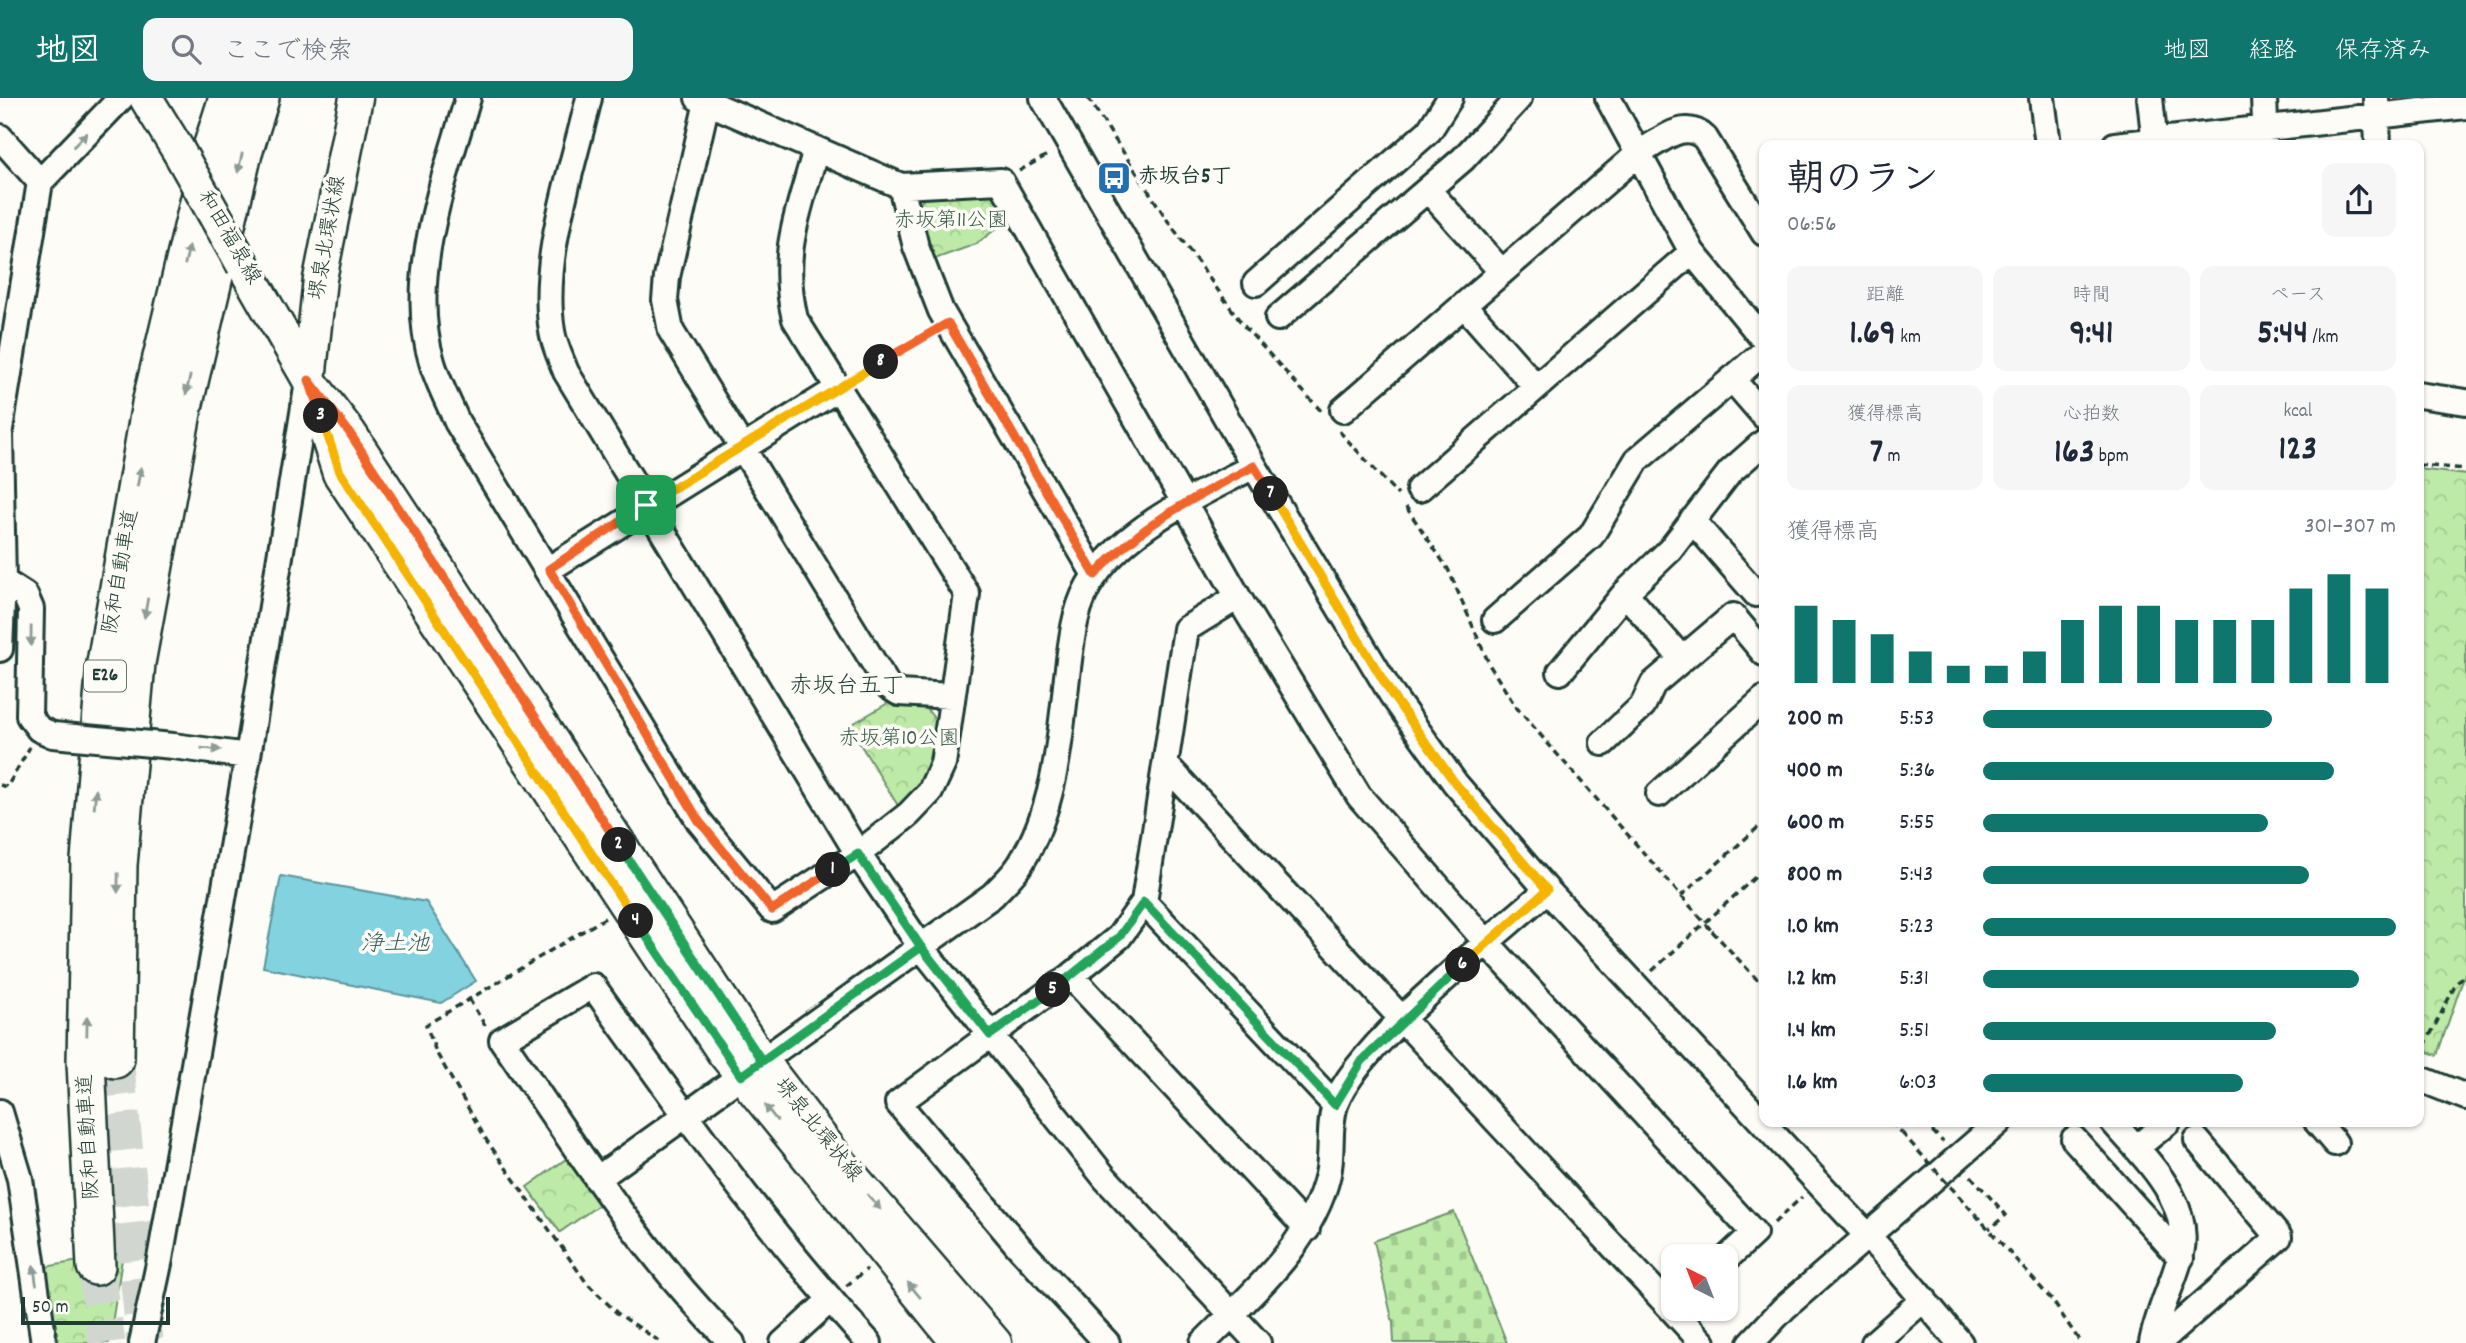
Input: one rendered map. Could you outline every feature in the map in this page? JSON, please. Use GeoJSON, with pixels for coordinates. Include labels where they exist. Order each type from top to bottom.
{"type":"FeatureCollection","features":[{"type":"Feature","properties":{"kind":"highway","name":"阪和自動車道"},"geometry":{"type":"LineString","coordinates":[[96,1266],[86,1062],[90,860],[106,663],[151,404],[212,148],[228,98]]}},
{"type":"Feature","properties":{"kind":"highway","name":"阪和自動車道"},"geometry":{"type":"LineString","coordinates":[[115,1059],[118,865],[136,663],[183,407],[243,153],[260,98]]}},
{"type":"Feature","properties":{"kind":"main road","name":"和田福泉線"},"geometry":{"type":"LineString","coordinates":[[146,98],[309,380]]}},
{"type":"Feature","properties":{"kind":"main road","name":"堺泉北環状線"},"geometry":{"type":"LineString","coordinates":[[356,98],[320,279],[309,380],[349,432],[752,1069],[958,1343]]}},
{"type":"Feature","properties":{"kind":"main road","name":"堺泉北環状線"},"geometry":{"type":"LineString","coordinates":[[752,1069],[838,1160],[995,1343]]}},
{"type":"Feature","properties":{"kind":"street"},"geometry":{"type":"LineString","coordinates":[[0,649],[3,581],[0,432],[40,182],[121,98]]}},
{"type":"Feature","properties":{"kind":"street"},"geometry":{"type":"LineString","coordinates":[[468,98],[428,237],[425,306],[431,361],[457,422],[549,569],[699,821],[772,910],[858,854],[909,814],[930,792],[943,764],[967,594],[795,319],[787,286],[788,252],[816,149]]}},
{"type":"Feature","properties":{"kind":"street"},"geometry":{"type":"LineString","coordinates":[[589,98],[552,261],[552,333],[566,372],[858,854],[921,947],[1105,1178],[1258,1343]]}},
{"type":"Feature","properties":{"kind":"street"},"geometry":{"type":"LineString","coordinates":[[1043,98],[1254,466],[1392,695],[1455,783],[1547,890],[1759,1118]]}},
{"type":"Feature","properties":{"kind":"street"},"geometry":{"type":"LineString","coordinates":[[1256,283],[1429,131],[1450,98]]}},
{"type":"Feature","properties":{"kind":"street"},"geometry":{"type":"LineString","coordinates":[[1278,318],[1463,159],[1519,98]]}},
{"type":"Feature","properties":{"kind":"street"},"geometry":{"type":"LineString","coordinates":[[1608,98],[1692,252],[1759,334]]}},
{"type":"Feature","properties":{"kind":"street"},"geometry":{"type":"LineString","coordinates":[[2042,98],[2047,140]]}},
{"type":"Feature","properties":{"kind":"street"},"geometry":{"type":"LineString","coordinates":[[2150,98],[2155,140]]}},
{"type":"Feature","properties":{"kind":"street"},"geometry":{"type":"LineString","coordinates":[[2264,98],[2266,137]]}},
{"type":"Feature","properties":{"kind":"street"},"geometry":{"type":"LineString","coordinates":[[951,696],[899,694],[888,686],[671,331],[665,300],[667,277],[702,100],[901,186],[1001,181],[1238,597],[1359,796],[1488,943],[1754,1233],[1738,1248]]}},
{"type":"Feature","properties":{"kind":"street"},"geometry":{"type":"LineString","coordinates":[[2210,140],[2266,137],[2376,108],[2466,107]]}},
{"type":"Feature","properties":{"kind":"street"},"geometry":{"type":"LineString","coordinates":[[2376,108],[2378,140]]}},
{"type":"Feature","properties":{"kind":"street"},"geometry":{"type":"LineString","coordinates":[[1335,417],[1639,153],[1685,128],[1696,130],[1705,138],[1759,225]]}},
{"type":"Feature","properties":{"kind":"street"},"geometry":{"type":"LineString","coordinates":[[0,137],[40,182]]}},
{"type":"Feature","properties":{"kind":"street"},"geometry":{"type":"LineString","coordinates":[[901,186],[916,247],[948,323],[1095,575]]}},
{"type":"Feature","properties":{"kind":"street"},"geometry":{"type":"LineString","coordinates":[[1428,190],[1502,272]]}},
{"type":"Feature","properties":{"kind":"street"},"geometry":{"type":"LineString","coordinates":[[1419,489],[1692,252]]}},
{"type":"Feature","properties":{"kind":"street"},"geometry":{"type":"LineString","coordinates":[[1464,305],[1536,387]]}},
{"type":"Feature","properties":{"kind":"street"},"geometry":{"type":"LineString","coordinates":[[1495,620],[1591,536],[1637,460],[1759,356]]}},
{"type":"Feature","properties":{"kind":"street"},"geometry":{"type":"LineString","coordinates":[[1732,379],[1759,410]]}},
{"type":"Feature","properties":{"kind":"street"},"geometry":{"type":"LineString","coordinates":[[142,1343],[160,1259],[248,756],[309,380]]}},
{"type":"Feature","properties":{"kind":"street"},"geometry":{"type":"LineString","coordinates":[[549,569],[646,505],[839,388]]}},
{"type":"Feature","properties":{"kind":"street"},"geometry":{"type":"LineString","coordinates":[[2424,396],[2466,401]]}},
{"type":"Feature","properties":{"kind":"street"},"geometry":{"type":"LineString","coordinates":[[1560,672],[1625,593],[1670,550],[1730,472],[1759,446]]}},
{"type":"Feature","properties":{"kind":"street"},"geometry":{"type":"LineString","coordinates":[[597,1179],[993,895],[1020,866],[1043,822],[1057,765],[1074,625],[1083,594],[1095,575],[1121,545],[1185,503],[1254,466]]}},
{"type":"Feature","properties":{"kind":"street"},"geometry":{"type":"LineString","coordinates":[[1692,520],[1759,589]]}},
{"type":"Feature","properties":{"kind":"street"},"geometry":{"type":"LineString","coordinates":[[3,581],[25,595],[31,609],[29,716],[39,730],[52,735],[248,756]]}},
{"type":"Feature","properties":{"kind":"street"},"geometry":{"type":"LineString","coordinates":[[1603,743],[1643,705],[1653,684],[1759,591]]}},
{"type":"Feature","properties":{"kind":"street"},"geometry":{"type":"LineString","coordinates":[[1625,593],[1682,659]]}},
{"type":"Feature","properties":{"kind":"street"},"geometry":{"type":"LineString","coordinates":[[1107,1343],[1019,1247],[898,1102],[1071,976],[1119,937],[1144,902],[1186,629],[1238,597]]}},
{"type":"Feature","properties":{"kind":"street"},"geometry":{"type":"LineString","coordinates":[[1733,615],[1759,647]]}},
{"type":"Feature","properties":{"kind":"street"},"geometry":{"type":"LineString","coordinates":[[1659,794],[1759,704]]}},
{"type":"Feature","properties":{"kind":"street"},"geometry":{"type":"LineString","coordinates":[[1167,766],[1661,1296]]}},
{"type":"Feature","properties":{"kind":"street"},"geometry":{"type":"LineString","coordinates":[[1203,1343],[1278,1265],[1307,1229],[1328,1174],[1335,1105],[1362,1061],[1404,1019],[1547,890]]}},
{"type":"Feature","properties":{"kind":"street"},"geometry":{"type":"LineString","coordinates":[[1144,902],[1335,1105]]}},
{"type":"Feature","properties":{"kind":"street"},"geometry":{"type":"LineString","coordinates":[[1071,976],[1307,1229]]}},
{"type":"Feature","properties":{"kind":"street"},"geometry":{"type":"LineString","coordinates":[[732,1343],[668,1274],[597,1179],[502,1040],[593,986],[685,1115],[830,1300],[869,1343]]}},
{"type":"Feature","properties":{"kind":"street"},"geometry":{"type":"LineString","coordinates":[[2424,1080],[2466,1097]]}},
{"type":"Feature","properties":{"kind":"street"},"geometry":{"type":"LineString","coordinates":[[0,1112],[20,1179],[44,1343]]}},
{"type":"Feature","properties":{"kind":"street"},"geometry":{"type":"LineString","coordinates":[[1768,1127],[1868,1235],[1960,1343]]}},
{"type":"Feature","properties":{"kind":"street"},"geometry":{"type":"LineString","coordinates":[[1752,1343],[1784,1308],[1993,1127]]}},
{"type":"Feature","properties":{"kind":"street"},"geometry":{"type":"LineString","coordinates":[[2117,1127],[2167,1185],[2181,1228],[2181,1258],[2152,1343]]}},
{"type":"Feature","properties":{"kind":"street"},"geometry":{"type":"LineString","coordinates":[[2136,1149],[2162,1127]]}},
{"type":"Feature","properties":{"kind":"street"},"geometry":{"type":"LineString","coordinates":[[2321,1127],[2335,1143]]}},
{"type":"Feature","properties":{"kind":"street"},"geometry":{"type":"LineString","coordinates":[[2074,1139],[2181,1258]]}},
{"type":"Feature","properties":{"kind":"street"},"geometry":{"type":"LineString","coordinates":[[2158,1343],[2279,1237],[2197,1140]]}},
{"type":"Feature","properties":{"kind":"street"},"geometry":{"type":"LineString","coordinates":[[1874,1343],[1924,1299]]}},
{"type":"Feature","properties":{"kind":"street"},"geometry":{"type":"LineString","coordinates":[[783,1343],[830,1300]]}},
{"type":"Feature","properties":{"kind":"street"},"geometry":{"type":"LineString","coordinates":[[1684,1321],[1703,1343]]}},
{"type":"Feature","properties":{"kind":"path"},"geometry":{"type":"LineString","coordinates":[[1088,98],[1168,220],[1243,325],[1335,417],[1399,496],[1448,569],[1490,666],[1516,707],[1712,931],[1759,981]]}},
{"type":"Feature","properties":{"kind":"path"},"geometry":{"type":"LineString","coordinates":[[1001,181],[1069,143]]}},
{"type":"Feature","properties":{"kind":"path"},"geometry":{"type":"LineString","coordinates":[[839,388],[948,323]]}},
{"type":"Feature","properties":{"kind":"path"},"geometry":{"type":"LineString","coordinates":[[2424,466],[2466,469]]}},
{"type":"Feature","properties":{"kind":"path"},"geometry":{"type":"LineString","coordinates":[[0,785],[7,787],[30,747]]}},
{"type":"Feature","properties":{"kind":"path"},"geometry":{"type":"LineString","coordinates":[[1681,896],[1759,826]]}},
{"type":"Feature","properties":{"kind":"path"},"geometry":{"type":"LineString","coordinates":[[1648,974],[1759,874]]}},
{"type":"Feature","properties":{"kind":"path"},"geometry":{"type":"LineString","coordinates":[[2424,1046],[2456,984],[2466,973]]}},
{"type":"Feature","properties":{"kind":"path"},"geometry":{"type":"LineString","coordinates":[[469,999],[491,1035],[502,1040]]}},
{"type":"Feature","properties":{"kind":"path"},"geometry":{"type":"LineString","coordinates":[[1897,1127],[2052,1300],[2081,1343]]}},
{"type":"Feature","properties":{"kind":"path"},"geometry":{"type":"LineString","coordinates":[[1929,1127],[1944,1143]]}},
{"type":"Feature","properties":{"kind":"path"},"geometry":{"type":"LineString","coordinates":[[1970,1175],[2006,1215],[1990,1230]]}},
{"type":"Feature","properties":{"kind":"path"},"geometry":{"type":"LineString","coordinates":[[1754,1233],[1766,1230],[1807,1192]]}},
{"type":"Feature","properties":{"kind":"path"},"geometry":{"type":"LineString","coordinates":[[830,1300],[869,1267]]}},
{"type":"Feature","properties":{"kind":"green space","name":"赤坂第11公園"},"geometry":{"type":"Polygon","coordinates":[[[987,193],[996,198],[1009,219],[976,244],[932,260],[917,208],[925,196],[987,193]]]}},
{"type":"Feature","properties":{"kind":"green space"},"geometry":{"type":"Polygon","coordinates":[[[2424,470],[2466,475],[2466,971],[2437,1055],[2424,1051],[2424,470]]]}},
{"type":"Feature","properties":{"kind":"green space","name":"赤坂第10公園"},"geometry":{"type":"Polygon","coordinates":[[[888,703],[926,708],[937,722],[926,769],[915,790],[900,809],[849,726],[888,703]]]}},
{"type":"Feature","properties":{"kind":"green space"},"geometry":{"type":"Polygon","coordinates":[[[566,1159],[600,1204],[560,1232],[527,1187],[566,1159]]]}},
{"type":"Feature","properties":{"kind":"green space"},"geometry":{"type":"Polygon","coordinates":[[[1454,1212],[1507,1343],[1394,1343],[1393,1323],[1374,1241],[1454,1212]]]}},
{"type":"Feature","properties":{"kind":"green space"},"geometry":{"type":"Polygon","coordinates":[[[123,1253],[109,1343],[44,1343],[34,1269],[123,1253]]]}},
{"type":"Feature","properties":{"kind":"water","name":"浄土池"},"geometry":{"type":"Polygon","coordinates":[[[281,876],[426,902],[476,981],[441,1003],[263,967],[281,876]]]}},
{"type":"Feature","properties":{"kind":"tunnel"},"geometry":{"type":"LineString","coordinates":[[115,1059],[145,1340]]}},
{"type":"Feature","properties":{"kind":"tunnel"},"geometry":{"type":"LineString","coordinates":[[96,1266],[107,1343]]}},
{"type":"Feature","properties":{"kind":"place","name":"赤坂台5丁"},"geometry":{"type":"Point","coordinates":[1114,178]}},
{"type":"Feature","properties":{"kind":"district","name":"赤坂台五丁"},"geometry":{"type":"Point","coordinates":[847,687]}},
{"type":"Feature","properties":{"kind":"route"},"geometry":{"type":"LineString","coordinates":[[646,505],[549,569],[699,821],[772,910],[858,854],[921,947],[762,1061],[349,432],[309,380],[340,472],[741,1076],[762,1061],[782,1046],[921,947],[990,1035],[1119,937],[1144,902],[1335,1105],[1362,1061],[1404,1019],[1547,890],[1455,783],[1392,695],[1254,466],[1185,503],[1121,545],[1095,575],[948,323],[646,505]]}}]}
